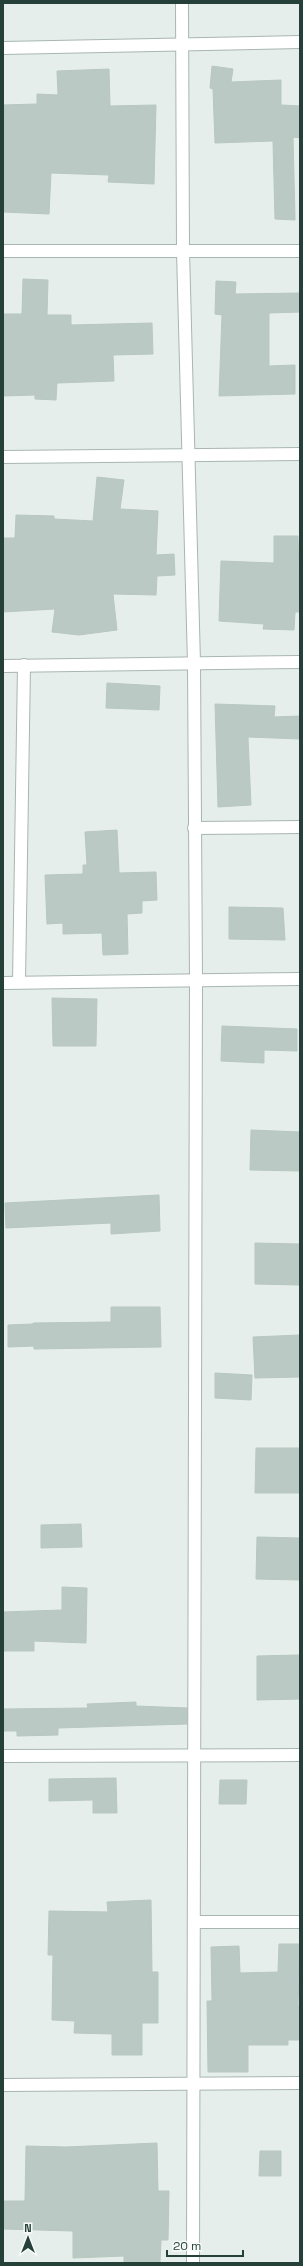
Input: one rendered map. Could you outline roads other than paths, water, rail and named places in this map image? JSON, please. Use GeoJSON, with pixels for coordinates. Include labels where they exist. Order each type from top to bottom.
{"type":"FeatureCollection","features":[{"type":"Feature","properties":{"kind":"street"},"geometry":{"type":"LineString","coordinates":[[182,3],[183,251],[194,663],[196,980],[195,1922],[193,2263]]}},
{"type":"Feature","properties":{"kind":"street"},"geometry":{"type":"LineString","coordinates":[[3,48],[182,43],[300,42]]}},
{"type":"Feature","properties":{"kind":"street"},"geometry":{"type":"LineString","coordinates":[[3,251],[300,251]]}},
{"type":"Feature","properties":{"kind":"street"},"geometry":{"type":"LineString","coordinates":[[3,457],[300,454]]}},
{"type":"Feature","properties":{"kind":"street"},"geometry":{"type":"LineString","coordinates":[[3,666],[300,662]]}},
{"type":"Feature","properties":{"kind":"street"},"geometry":{"type":"LineString","coordinates":[[19,982],[24,665]]}},
{"type":"Feature","properties":{"kind":"street"},"geometry":{"type":"LineString","coordinates":[[194,828],[300,827]]}},
{"type":"Feature","properties":{"kind":"street"},"geometry":{"type":"LineString","coordinates":[[3,983],[300,979]]}},
{"type":"Feature","properties":{"kind":"street"},"geometry":{"type":"LineString","coordinates":[[3,1756],[300,1755]]}},
{"type":"Feature","properties":{"kind":"street"},"geometry":{"type":"LineString","coordinates":[[195,1922],[300,1922]]}},
{"type":"Feature","properties":{"kind":"street"},"geometry":{"type":"LineString","coordinates":[[3,2085],[300,2083]]}}]}
